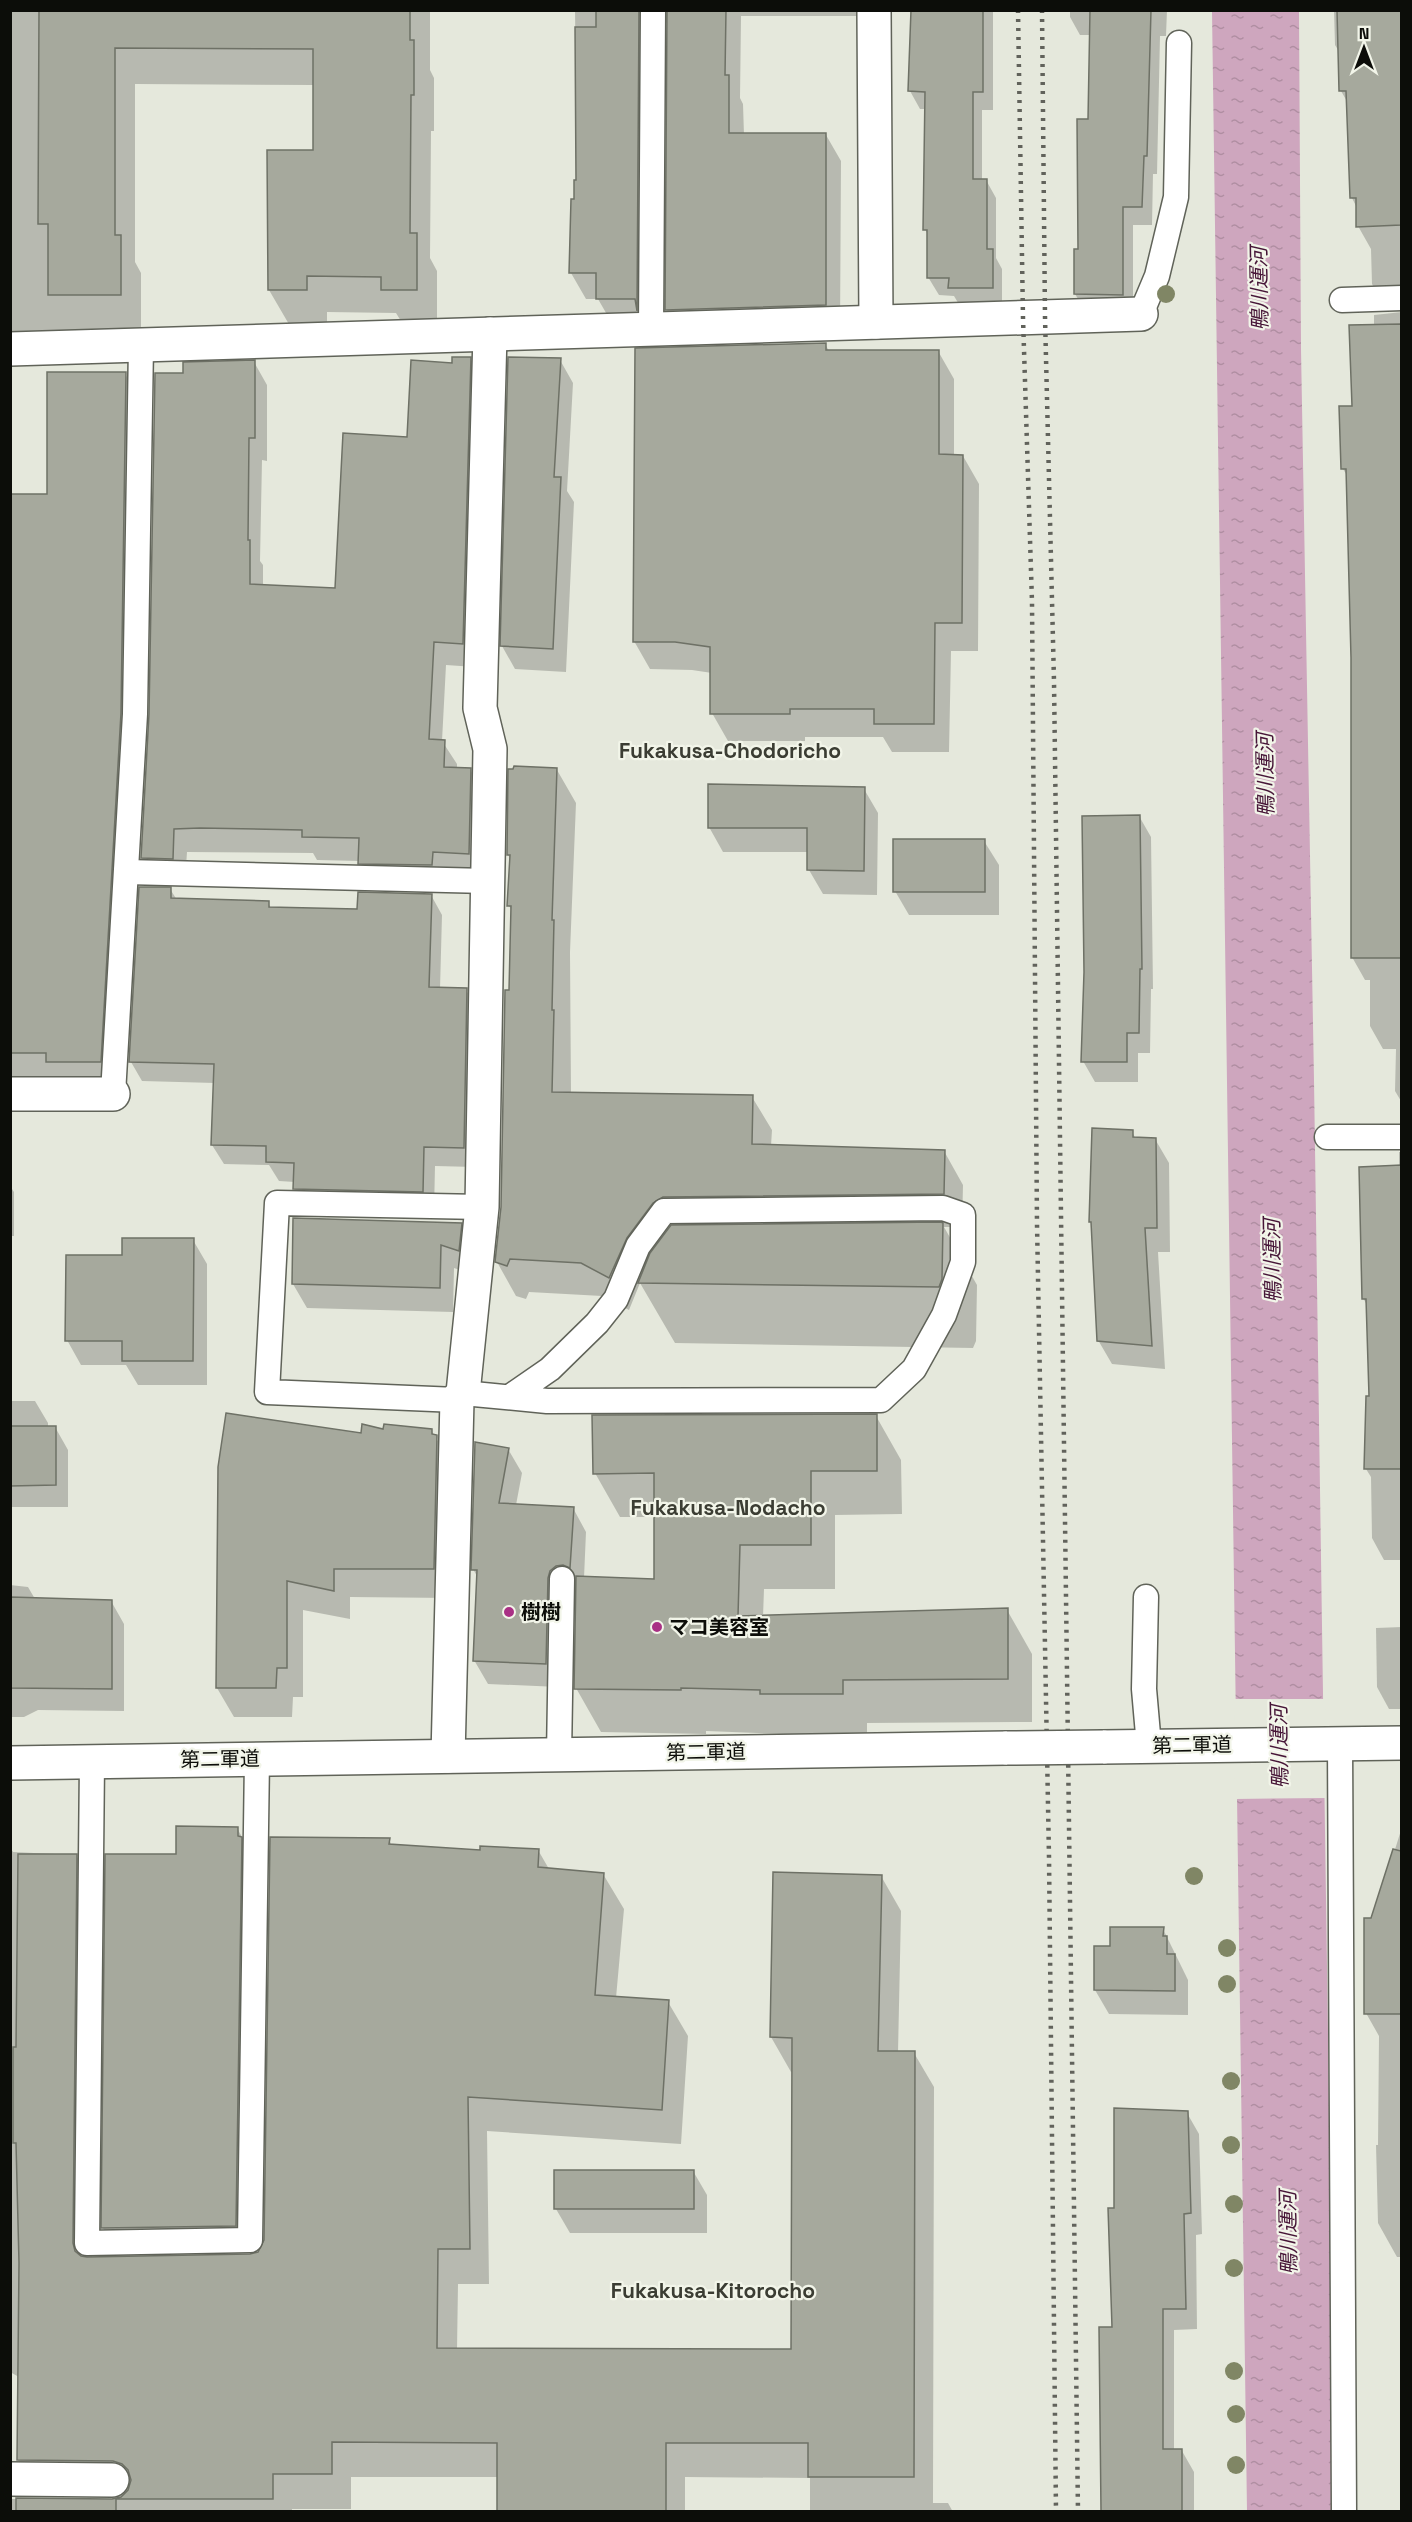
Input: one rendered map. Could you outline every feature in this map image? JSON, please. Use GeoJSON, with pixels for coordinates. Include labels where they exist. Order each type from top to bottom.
{"type":"FeatureCollection","features":[{"type":"Feature","properties":{"kind":"street"},"geometry":{"type":"LineString","coordinates":[[874,10],[876,322]]}},
{"type":"Feature","properties":{"kind":"street"},"geometry":{"type":"LineString","coordinates":[[10,349],[1140,314]]}},
{"type":"Feature","properties":{"kind":"street"},"geometry":{"type":"LineString","coordinates":[[448,1756],[460,1396],[482,1207],[490,749],[480,708],[490,334]]}},
{"type":"Feature","properties":{"kind":"street"},"geometry":{"type":"LineString","coordinates":[[10,1094],[113,1094]]}},
{"type":"Feature","properties":{"kind":"street","name":"第二軍道"},"geometry":{"type":"LineString","coordinates":[[10,1763],[1401,1743]]}},
{"type":"Feature","properties":{"kind":"street"},"geometry":{"type":"LineString","coordinates":[[10,2479],[112,2480]]}},
{"type":"Feature","properties":{"kind":"lane"},"geometry":{"type":"LineString","coordinates":[[651,329],[653,10]]}},
{"type":"Feature","properties":{"kind":"lane"},"geometry":{"type":"LineString","coordinates":[[1140,314],[1157,276],[1176,197],[1179,43]]}},
{"type":"Feature","properties":{"kind":"lane"},"geometry":{"type":"LineString","coordinates":[[1342,300],[1401,298]]}},
{"type":"Feature","properties":{"kind":"lane"},"geometry":{"type":"LineString","coordinates":[[113,1094],[135,714],[141,345]]}},
{"type":"Feature","properties":{"kind":"lane"},"geometry":{"type":"LineString","coordinates":[[126,872],[487,881]]}},
{"type":"Feature","properties":{"kind":"lane"},"geometry":{"type":"LineString","coordinates":[[1327,1137],[1401,1137]]}},
{"type":"Feature","properties":{"kind":"lane"},"geometry":{"type":"LineString","coordinates":[[482,1207],[277,1203],[267,1392],[510,1396],[548,1401],[881,1400],[914,1369],[944,1315],[963,1262],[963,1215],[944,1208],[664,1211],[638,1246],[616,1299],[597,1323],[550,1369],[510,1396]]}},
{"type":"Feature","properties":{"kind":"lane"},"geometry":{"type":"LineString","coordinates":[[559,1755],[562,1579]]}},
{"type":"Feature","properties":{"kind":"lane"},"geometry":{"type":"LineString","coordinates":[[1146,1598],[1144,1689],[1149,1746]]}},
{"type":"Feature","properties":{"kind":"lane"},"geometry":{"type":"LineString","coordinates":[[1338,1743],[1344,2511]]}},
{"type":"Feature","properties":{"kind":"lane"},"geometry":{"type":"LineString","coordinates":[[92,1762],[87,2243],[250,2240],[256,1759]]}},
{"type":"Feature","properties":{"kind":"water","name":"鴨川運河"},"geometry":{"type":"Polygon","coordinates":[[[1212,11],[1299,11],[1301,349],[1335,2512],[1247,2511],[1212,11]]]}},
{"type":"Feature","properties":{"kind":"pier"},"geometry":{"type":"Polygon","coordinates":[[[1234,1699],[1325,1699],[1327,1798],[1235,1799],[1234,1699]]]}},
{"type":"Feature","properties":{"kind":"building"},"geometry":{"type":"Polygon","coordinates":[[[39,10],[410,10],[410,40],[414,40],[414,95],[411,95],[410,233],[417,233],[417,290],[381,290],[381,277],[307,276],[307,290],[268,290],[267,150],[313,150],[313,49],[115,48],[115,235],[121,235],[121,295],[48,295],[48,224],[38,224],[39,10]]]}},
{"type":"Feature","properties":{"kind":"building"},"geometry":{"type":"Polygon","coordinates":[[[596,10],[639,10],[637,311],[635,299],[596,299],[596,273],[569,273],[571,199],[574,199],[574,180],[576,180],[575,27],[596,27],[596,10]]]}},
{"type":"Feature","properties":{"kind":"building"},"geometry":{"type":"Polygon","coordinates":[[[667,10],[726,10],[725,75],[729,75],[729,133],[826,133],[826,305],[665,310],[667,10]]]}},
{"type":"Feature","properties":{"kind":"building"},"geometry":{"type":"Polygon","coordinates":[[[911,10],[983,10],[983,92],[973,92],[973,179],[987,179],[987,249],[993,249],[993,288],[948,288],[949,278],[927,278],[927,230],[923,230],[925,92],[908,91],[911,10]]]}},
{"type":"Feature","properties":{"kind":"building"},"geometry":{"type":"Polygon","coordinates":[[[1090,10],[1151,10],[1147,156],[1144,156],[1142,207],[1123,207],[1123,295],[1074,294],[1074,249],[1078,249],[1077,119],[1088,119],[1090,10]]]}},
{"type":"Feature","properties":{"kind":"building"},"geometry":{"type":"Polygon","coordinates":[[[1337,10],[1401,10],[1401,225],[1356,227],[1356,198],[1350,198],[1346,91],[1339,91],[1337,10]]]}},
{"type":"Feature","properties":{"kind":"building"},"geometry":{"type":"Polygon","coordinates":[[[1401,324],[1401,958],[1351,958],[1351,658],[1346,469],[1341,469],[1339,406],[1352,406],[1349,325],[1401,324]]]}},
{"type":"Feature","properties":{"kind":"building"},"geometry":{"type":"Polygon","coordinates":[[[826,343],[826,350],[939,350],[939,454],[963,455],[962,623],[935,623],[934,724],[874,724],[874,709],[790,709],[790,714],[710,714],[710,647],[675,642],[633,642],[635,348],[826,343]]]}},
{"type":"Feature","properties":{"kind":"building"},"geometry":{"type":"Polygon","coordinates":[[[452,357],[471,357],[463,644],[434,642],[429,739],[445,740],[444,767],[471,768],[469,854],[433,852],[432,865],[358,864],[359,838],[302,837],[302,830],[200,828],[174,829],[173,859],[141,858],[149,714],[155,373],[183,373],[183,362],[255,360],[255,438],[249,438],[250,584],[335,588],[343,433],[407,437],[411,360],[452,363],[452,357]]]}},
{"type":"Feature","properties":{"kind":"building"},"geometry":{"type":"Polygon","coordinates":[[[508,357],[561,358],[554,477],[561,477],[553,649],[500,646],[508,357]]]}},
{"type":"Feature","properties":{"kind":"building"},"geometry":{"type":"Polygon","coordinates":[[[47,372],[126,372],[121,713],[101,1062],[46,1062],[46,1053],[10,1053],[10,494],[47,494],[47,372]]]}},
{"type":"Feature","properties":{"kind":"building"},"geometry":{"type":"Polygon","coordinates":[[[514,766],[557,768],[552,920],[554,920],[552,1010],[554,1010],[552,1092],[753,1095],[752,1144],[945,1150],[944,1194],[663,1197],[653,1203],[627,1238],[609,1278],[581,1263],[510,1259],[507,1266],[495,1262],[501,1207],[505,990],[509,990],[511,906],[507,906],[510,855],[507,855],[508,769],[513,769],[514,766]]]}},
{"type":"Feature","properties":{"kind":"building"},"geometry":{"type":"Polygon","coordinates":[[[708,784],[865,787],[864,871],[807,870],[807,828],[708,828],[708,784]]]}},
{"type":"Feature","properties":{"kind":"building"},"geometry":{"type":"Polygon","coordinates":[[[1140,815],[1142,969],[1140,969],[1139,1033],[1127,1033],[1127,1062],[1081,1062],[1084,972],[1082,816],[1140,815]]]}},
{"type":"Feature","properties":{"kind":"building"},"geometry":{"type":"Polygon","coordinates":[[[893,839],[985,839],[985,892],[893,892],[893,839]]]}},
{"type":"Feature","properties":{"kind":"building"},"geometry":{"type":"Polygon","coordinates":[[[139,887],[171,887],[171,898],[269,901],[269,907],[357,909],[358,892],[432,894],[429,987],[467,988],[464,1148],[424,1147],[423,1192],[293,1189],[294,1163],[266,1162],[266,1146],[211,1145],[214,1064],[129,1062],[139,887]]]}},
{"type":"Feature","properties":{"kind":"building"},"geometry":{"type":"Polygon","coordinates":[[[1092,1128],[1133,1130],[1133,1137],[1156,1138],[1157,1228],[1145,1228],[1152,1346],[1097,1341],[1091,1222],[1089,1222],[1092,1128]]]}},
{"type":"Feature","properties":{"kind":"building"},"geometry":{"type":"Polygon","coordinates":[[[1401,1165],[1401,1469],[1364,1469],[1366,1396],[1369,1396],[1366,1299],[1362,1299],[1359,1167],[1401,1165]]]}},
{"type":"Feature","properties":{"kind":"building"},"geometry":{"type":"Polygon","coordinates":[[[293,1218],[462,1223],[459,1251],[441,1245],[440,1288],[292,1284],[293,1218]]]}},
{"type":"Feature","properties":{"kind":"building"},"geometry":{"type":"Polygon","coordinates":[[[943,1223],[942,1279],[939,1287],[638,1283],[650,1253],[671,1225],[943,1223]]]}},
{"type":"Feature","properties":{"kind":"building"},"geometry":{"type":"Polygon","coordinates":[[[122,1238],[194,1238],[193,1361],[122,1361],[122,1341],[65,1341],[66,1255],[122,1255],[122,1238]]]}},
{"type":"Feature","properties":{"kind":"building"},"geometry":{"type":"Polygon","coordinates":[[[226,1413],[361,1433],[362,1424],[383,1429],[384,1424],[432,1429],[432,1434],[437,1435],[434,1569],[334,1569],[334,1591],[287,1581],[287,1668],[277,1668],[276,1688],[216,1688],[218,1467],[226,1413]]]}},
{"type":"Feature","properties":{"kind":"building"},"geometry":{"type":"Polygon","coordinates":[[[877,1414],[877,1471],[811,1471],[811,1545],[740,1545],[738,1616],[1008,1608],[1008,1679],[843,1680],[843,1694],[760,1694],[760,1690],[681,1688],[681,1690],[574,1689],[576,1576],[654,1579],[654,1473],[593,1474],[592,1415],[877,1414]]]}},
{"type":"Feature","properties":{"kind":"building"},"geometry":{"type":"Polygon","coordinates":[[[10,1426],[56,1426],[56,1485],[10,1486],[10,1426]]]}},
{"type":"Feature","properties":{"kind":"building"},"geometry":{"type":"Polygon","coordinates":[[[475,1442],[509,1448],[499,1503],[574,1507],[570,1568],[563,1565],[556,1566],[550,1571],[548,1578],[546,1664],[473,1661],[477,1570],[471,1570],[475,1442]]]}},
{"type":"Feature","properties":{"kind":"building"},"geometry":{"type":"Polygon","coordinates":[[[10,1597],[112,1600],[112,1689],[10,1688],[10,1597]]]}},
{"type":"Feature","properties":{"kind":"building"},"geometry":{"type":"Polygon","coordinates":[[[176,1826],[238,1827],[238,1836],[242,1837],[236,2226],[101,2228],[105,1854],[176,1854],[176,1826]]]}},
{"type":"Feature","properties":{"kind":"building"},"geometry":{"type":"Polygon","coordinates":[[[270,1837],[390,1838],[389,1844],[480,1850],[480,1846],[539,1849],[538,1867],[604,1873],[595,1995],[669,2000],[662,2110],[468,2097],[470,2249],[438,2249],[437,2348],[791,2349],[792,2038],[770,2037],[773,1872],[882,1875],[878,2051],[915,2051],[914,2477],[808,2477],[808,2443],[666,2443],[666,2511],[497,2511],[497,2443],[332,2442],[332,2474],[273,2474],[273,2499],[116,2499],[116,2511],[16,2511],[16,2498],[112,2499],[121,2497],[128,2490],[131,2480],[128,2470],[122,2464],[113,2461],[17,2460],[19,2263],[16,2143],[13,2143],[13,2047],[16,2047],[18,1854],[77,1854],[73,2243],[75,2251],[87,2257],[250,2254],[258,2252],[264,2240],[270,1837]]]}},
{"type":"Feature","properties":{"kind":"building"},"geometry":{"type":"Polygon","coordinates":[[[1393,1849],[1401,1851],[1401,2014],[1364,2014],[1364,1918],[1371,1918],[1393,1849]]]}},
{"type":"Feature","properties":{"kind":"building"},"geometry":{"type":"Polygon","coordinates":[[[1110,1927],[1164,1927],[1163,1936],[1167,1936],[1167,1954],[1175,1954],[1175,1991],[1094,1990],[1094,1946],[1110,1946],[1110,1927]]]}},
{"type":"Feature","properties":{"kind":"building"},"geometry":{"type":"Polygon","coordinates":[[[1114,2108],[1188,2111],[1191,2213],[1184,2214],[1186,2309],[1163,2309],[1163,2449],[1182,2449],[1182,2511],[1101,2511],[1099,2327],[1112,2327],[1108,2208],[1114,2208],[1114,2108]]]}},
{"type":"Feature","properties":{"kind":"building"},"geometry":{"type":"Polygon","coordinates":[[[554,2170],[694,2170],[694,2209],[554,2209],[554,2170]]]}},
{"type":"Feature","properties":{"kind":"railway"},"geometry":{"type":"LineString","coordinates":[[1018,10],[1023,318],[1032,602],[1037,1224],[1049,1857],[1056,2512]]}},
{"type":"Feature","properties":{"kind":"railway"},"geometry":{"type":"LineString","coordinates":[[1042,10],[1045,317],[1054,681],[1078,2512]]}},
{"type":"Feature","properties":{"kind":"place","name":"樹樹"},"geometry":{"type":"Point","coordinates":[509,1612]}},
{"type":"Feature","properties":{"kind":"place","name":"マコ美容室"},"geometry":{"type":"Point","coordinates":[657,1627]}},
{"type":"Feature","properties":{"kind":"district","name":"Fukakusa-Chodoricho"},"geometry":{"type":"Point","coordinates":[730,750]}},
{"type":"Feature","properties":{"kind":"district","name":"Fukakusa-Nodacho"},"geometry":{"type":"Point","coordinates":[728,1507]}},
{"type":"Feature","properties":{"kind":"district","name":"Fukakusa-Kitorocho"},"geometry":{"type":"Point","coordinates":[713,2290]}}]}
